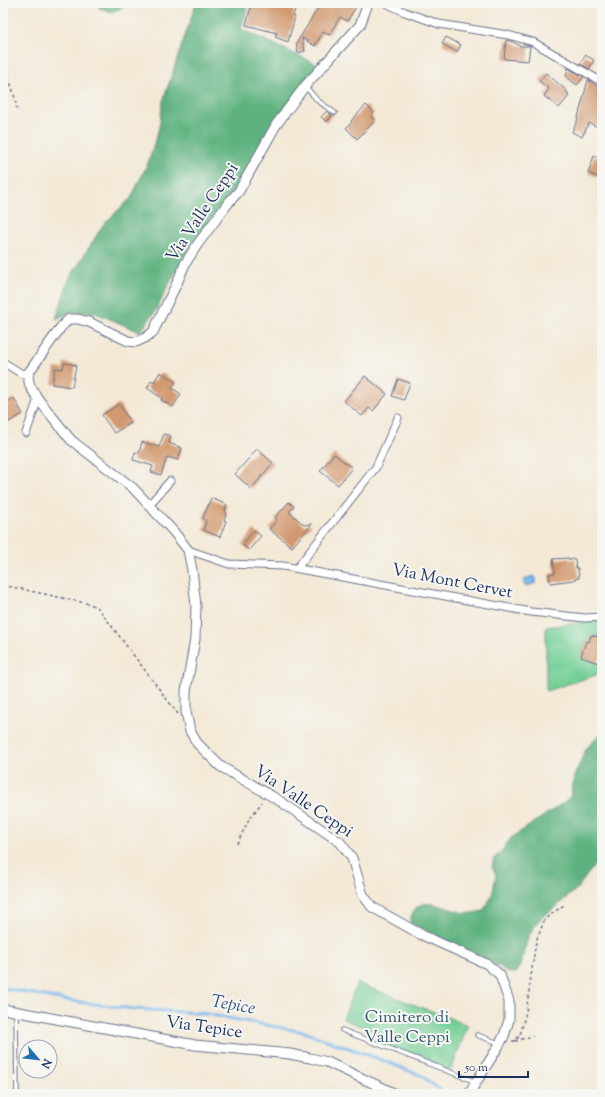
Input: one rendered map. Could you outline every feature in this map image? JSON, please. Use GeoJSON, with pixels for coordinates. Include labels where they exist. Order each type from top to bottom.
{"type":"FeatureCollection","features":[{"type":"Feature","properties":{"kind":"street","name":"Via Valle Ceppi"},"geometry":{"type":"LineString","coordinates":[[368,3],[360,25],[305,86],[276,125],[239,191],[202,239],[185,264],[153,332],[136,342],[128,340],[89,322],[78,319],[69,319],[61,326],[29,372],[28,378],[30,386],[38,399],[71,440],[133,488],[173,531],[188,550],[196,606],[195,639],[186,691],[186,712],[190,731],[197,743],[220,766],[268,794],[340,842],[352,858],[363,895],[372,907],[422,935],[487,964],[500,975],[509,1001],[509,1020],[504,1036],[469,1094]]}},
{"type":"Feature","properties":{"kind":"street"},"geometry":{"type":"LineString","coordinates":[[386,3],[405,12],[439,24],[508,35],[533,42],[602,82]]}},
{"type":"Feature","properties":{"kind":"street"},"geometry":{"type":"LineString","coordinates":[[3,362],[22,374],[29,372]]}},
{"type":"Feature","properties":{"kind":"street"},"geometry":{"type":"LineString","coordinates":[[26,433],[38,399]]}},
{"type":"Feature","properties":{"kind":"street"},"geometry":{"type":"LineString","coordinates":[[297,568],[376,467],[398,418]]}},
{"type":"Feature","properties":{"kind":"street"},"geometry":{"type":"LineString","coordinates":[[149,505],[170,481]]}},
{"type":"Feature","properties":{"kind":"street","name":"Via Mont Cervet"},"geometry":{"type":"LineString","coordinates":[[188,550],[228,564],[283,566],[531,612],[585,618],[602,617]]}},
{"type":"Feature","properties":{"kind":"street","name":"Via Tepice"},"geometry":{"type":"LineString","coordinates":[[3,1009],[195,1045],[290,1054],[310,1058],[327,1062],[396,1094]]}},
{"type":"Feature","properties":{"kind":"lane"},"geometry":{"type":"LineString","coordinates":[[305,86],[317,100],[335,113]]}},
{"type":"Feature","properties":{"kind":"lane"},"geometry":{"type":"LineString","coordinates":[[16,1011],[17,1094]]}},
{"type":"Feature","properties":{"kind":"lane"},"geometry":{"type":"LineString","coordinates":[[342,1030],[477,1083]]}},
{"type":"Feature","properties":{"kind":"lane"},"geometry":{"type":"LineString","coordinates":[[477,1035],[500,1043]]}},
{"type":"Feature","properties":{"kind":"path"},"geometry":{"type":"LineString","coordinates":[[3,67],[9,78],[17,110]]}},
{"type":"Feature","properties":{"kind":"path"},"geometry":{"type":"LineString","coordinates":[[3,585],[90,604],[98,608],[175,713],[188,721]]}},
{"type":"Feature","properties":{"kind":"path"},"geometry":{"type":"LineString","coordinates":[[237,844],[248,821],[268,794]]}},
{"type":"Feature","properties":{"kind":"path"},"geometry":{"type":"LineString","coordinates":[[514,1040],[520,1034],[526,1012],[536,941],[545,919],[565,904]]}},
{"type":"Feature","properties":{"kind":"path"},"geometry":{"type":"LineString","coordinates":[[500,1043],[533,1036]]}},
{"type":"Feature","properties":{"kind":"green space"},"geometry":{"type":"Polygon","coordinates":[[[98,3],[132,3],[112,12],[99,8],[98,3]]]}},
{"type":"Feature","properties":{"kind":"green space"},"geometry":{"type":"Polygon","coordinates":[[[196,3],[249,3],[241,29],[319,65],[236,187],[193,242],[180,263],[155,312],[140,332],[96,313],[70,312],[56,319],[68,281],[103,225],[131,198],[148,163],[159,128],[163,101],[196,3]]]}},
{"type":"Feature","properties":{"kind":"green space"},"geometry":{"type":"Polygon","coordinates":[[[601,620],[602,630],[599,637],[592,635],[589,642],[586,641],[581,657],[602,664],[602,673],[546,691],[546,627],[601,620]]]}},
{"type":"Feature","properties":{"kind":"green space"},"geometry":{"type":"Polygon","coordinates":[[[602,732],[602,845],[596,863],[576,890],[537,922],[528,938],[520,966],[515,973],[506,972],[499,966],[410,923],[413,913],[417,907],[424,904],[440,905],[465,913],[483,911],[492,896],[496,875],[492,867],[494,858],[501,852],[511,838],[566,801],[571,795],[574,776],[586,749],[602,732]]]}},
{"type":"Feature","properties":{"kind":"green space","name":"Cimitero di Valle Ceppi"},"geometry":{"type":"Polygon","coordinates":[[[357,983],[468,1025],[451,1070],[378,1042],[381,1034],[343,1019],[357,983]]]}},
{"type":"Feature","properties":{"kind":"water"},"geometry":{"type":"Polygon","coordinates":[[[533,576],[536,578],[536,583],[526,586],[524,585],[524,580],[533,576]]]}},
{"type":"Feature","properties":{"kind":"building"},"geometry":{"type":"Polygon","coordinates":[[[252,3],[272,3],[283,6],[284,3],[297,3],[288,42],[275,37],[277,33],[246,25],[252,3]]]}},
{"type":"Feature","properties":{"kind":"building"},"geometry":{"type":"Polygon","coordinates":[[[321,3],[340,3],[345,6],[347,3],[350,3],[356,7],[347,21],[340,17],[329,35],[323,32],[315,46],[302,38],[305,51],[298,53],[296,44],[321,3]]]}},
{"type":"Feature","properties":{"kind":"building"},"geometry":{"type":"Polygon","coordinates":[[[446,37],[461,45],[457,52],[442,44],[446,37]]]}},
{"type":"Feature","properties":{"kind":"building"},"geometry":{"type":"Polygon","coordinates":[[[506,40],[520,46],[530,46],[528,61],[504,59],[506,40]]]}},
{"type":"Feature","properties":{"kind":"building"},"geometry":{"type":"Polygon","coordinates":[[[585,55],[594,60],[589,69],[580,64],[585,55]]]}},
{"type":"Feature","properties":{"kind":"building"},"geometry":{"type":"Polygon","coordinates":[[[568,68],[584,77],[577,85],[566,77],[568,68]]]}},
{"type":"Feature","properties":{"kind":"building"},"geometry":{"type":"Polygon","coordinates":[[[546,73],[566,90],[569,96],[559,108],[544,96],[549,89],[539,81],[546,73]]]}},
{"type":"Feature","properties":{"kind":"building"},"geometry":{"type":"Polygon","coordinates":[[[588,80],[600,88],[598,94],[602,96],[602,129],[589,123],[582,137],[572,132],[577,121],[588,80]]]}},
{"type":"Feature","properties":{"kind":"building"},"geometry":{"type":"Polygon","coordinates":[[[366,105],[374,113],[371,116],[375,121],[357,139],[346,128],[366,105]]]}},
{"type":"Feature","properties":{"kind":"building"},"geometry":{"type":"Polygon","coordinates":[[[327,111],[332,115],[327,122],[321,117],[327,111]]]}},
{"type":"Feature","properties":{"kind":"building"},"geometry":{"type":"Polygon","coordinates":[[[594,156],[602,159],[602,179],[588,173],[594,156]]]}},
{"type":"Feature","properties":{"kind":"building"},"geometry":{"type":"Polygon","coordinates":[[[64,363],[76,365],[72,387],[52,384],[55,368],[63,369],[64,363]]]}},
{"type":"Feature","properties":{"kind":"building"},"geometry":{"type":"Polygon","coordinates":[[[160,372],[176,382],[172,388],[181,394],[173,407],[161,400],[162,398],[147,388],[152,380],[154,382],[160,372]]]}},
{"type":"Feature","properties":{"kind":"building"},"geometry":{"type":"Polygon","coordinates":[[[365,376],[387,394],[373,411],[369,408],[362,416],[344,401],[365,376]]]}},
{"type":"Feature","properties":{"kind":"building"},"geometry":{"type":"Polygon","coordinates":[[[398,379],[410,383],[404,400],[392,396],[398,379]]]}},
{"type":"Feature","properties":{"kind":"building"},"geometry":{"type":"Polygon","coordinates":[[[14,398],[23,414],[9,422],[3,411],[3,404],[14,398]]]}},
{"type":"Feature","properties":{"kind":"building"},"geometry":{"type":"Polygon","coordinates":[[[119,404],[131,423],[114,433],[102,415],[119,404]]]}},
{"type":"Feature","properties":{"kind":"building"},"geometry":{"type":"Polygon","coordinates":[[[164,434],[171,436],[169,443],[182,448],[178,460],[167,457],[161,475],[151,472],[153,466],[133,460],[135,452],[139,453],[142,442],[159,447],[164,434]]]}},
{"type":"Feature","properties":{"kind":"building"},"geometry":{"type":"Polygon","coordinates":[[[257,449],[273,463],[251,489],[235,474],[257,449]]]}},
{"type":"Feature","properties":{"kind":"building"},"geometry":{"type":"Polygon","coordinates":[[[334,454],[352,468],[338,485],[320,471],[334,454]]]}},
{"type":"Feature","properties":{"kind":"building"},"geometry":{"type":"Polygon","coordinates":[[[211,498],[227,505],[225,510],[227,513],[224,520],[226,521],[220,537],[203,530],[206,522],[203,518],[211,498]]]}},
{"type":"Feature","properties":{"kind":"building"},"geometry":{"type":"Polygon","coordinates":[[[289,502],[294,507],[289,512],[304,525],[312,524],[292,547],[269,529],[277,520],[275,518],[289,502]]]}},
{"type":"Feature","properties":{"kind":"building"},"geometry":{"type":"Polygon","coordinates":[[[254,530],[261,536],[249,550],[242,545],[254,530]]]}},
{"type":"Feature","properties":{"kind":"building"},"geometry":{"type":"Polygon","coordinates":[[[569,558],[569,560],[575,559],[579,578],[550,583],[549,574],[555,573],[553,559],[569,558]]]}},
{"type":"Feature","properties":{"kind":"building"},"geometry":{"type":"Polygon","coordinates":[[[591,635],[602,638],[602,659],[599,659],[598,663],[581,657],[586,641],[589,642],[591,635]]]}},
{"type":"Feature","properties":{"kind":"waterway","name":"Tepice"},"geometry":{"type":"LineString","coordinates":[[3,988],[64,1000],[134,1009],[201,1013],[304,1032],[422,1076],[445,1094]]}}]}
